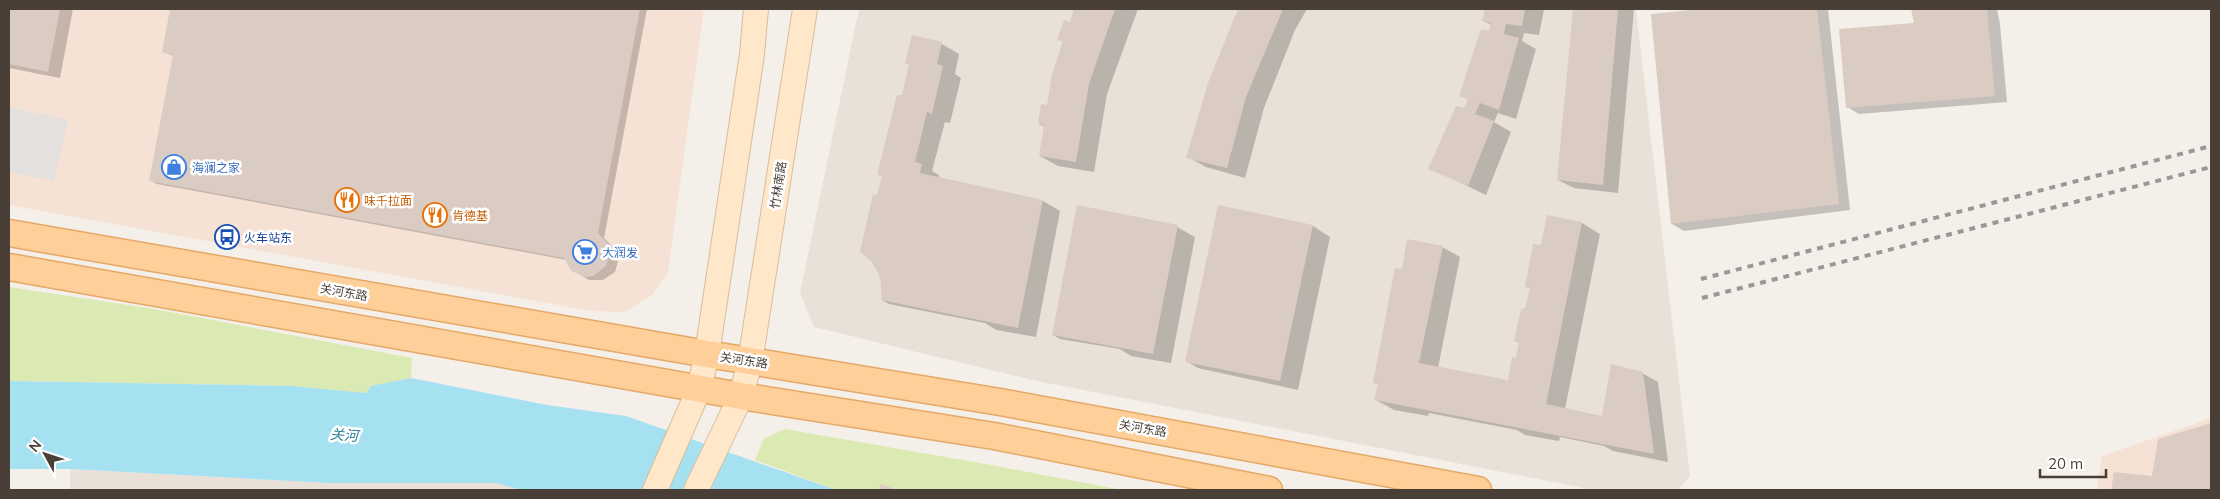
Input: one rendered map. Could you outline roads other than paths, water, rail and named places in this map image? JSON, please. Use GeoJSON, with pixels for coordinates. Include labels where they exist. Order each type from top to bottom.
{"type":"FeatureCollection","features":[{"type":"Feature","properties":{"kind":"main road"},"geometry":{"type":"LineString","coordinates":[[655,490],[699,388],[707,354],[752,54],[756,9]]}},
{"type":"Feature","properties":{"kind":"main road","name":"竹林南路"},"geometry":{"type":"LineString","coordinates":[[696,490],[740,396],[750,362],[804,9]]}},
{"type":"Feature","properties":{"kind":"main road","name":"关河东路"},"geometry":{"type":"LineString","coordinates":[[9,233],[750,362],[1000,402],[1478,490]]}},
{"type":"Feature","properties":{"kind":"main road"},"geometry":{"type":"LineString","coordinates":[[9,267],[740,396],[994,436],[1269,490]]}},
{"type":"Feature","properties":{"kind":"water","name":"关河"},"geometry":{"type":"Polygon","coordinates":[[[411,378],[547,405],[626,416],[836,490],[521,490],[496,483],[328,483],[70,469],[9,469],[9,381],[292,386],[366,393],[371,386],[411,378]]]}},
{"type":"Feature","properties":{"kind":"railway"},"geometry":{"type":"LineString","coordinates":[[1701,279],[2211,146]]}},
{"type":"Feature","properties":{"kind":"railway"},"geometry":{"type":"LineString","coordinates":[[1702,298],[2211,167]]}},
{"type":"Feature","properties":{"kind":"place","name":"海澜之家"},"geometry":{"type":"Point","coordinates":[174,167]}},
{"type":"Feature","properties":{"kind":"place","name":"味千拉面"},"geometry":{"type":"Point","coordinates":[347,200]}},
{"type":"Feature","properties":{"kind":"place","name":"肯德基"},"geometry":{"type":"Point","coordinates":[435,215]}},
{"type":"Feature","properties":{"kind":"place","name":"火车站东"},"geometry":{"type":"Point","coordinates":[227,237]}},
{"type":"Feature","properties":{"kind":"place","name":"大润发"},"geometry":{"type":"Point","coordinates":[585,252]}}]}
